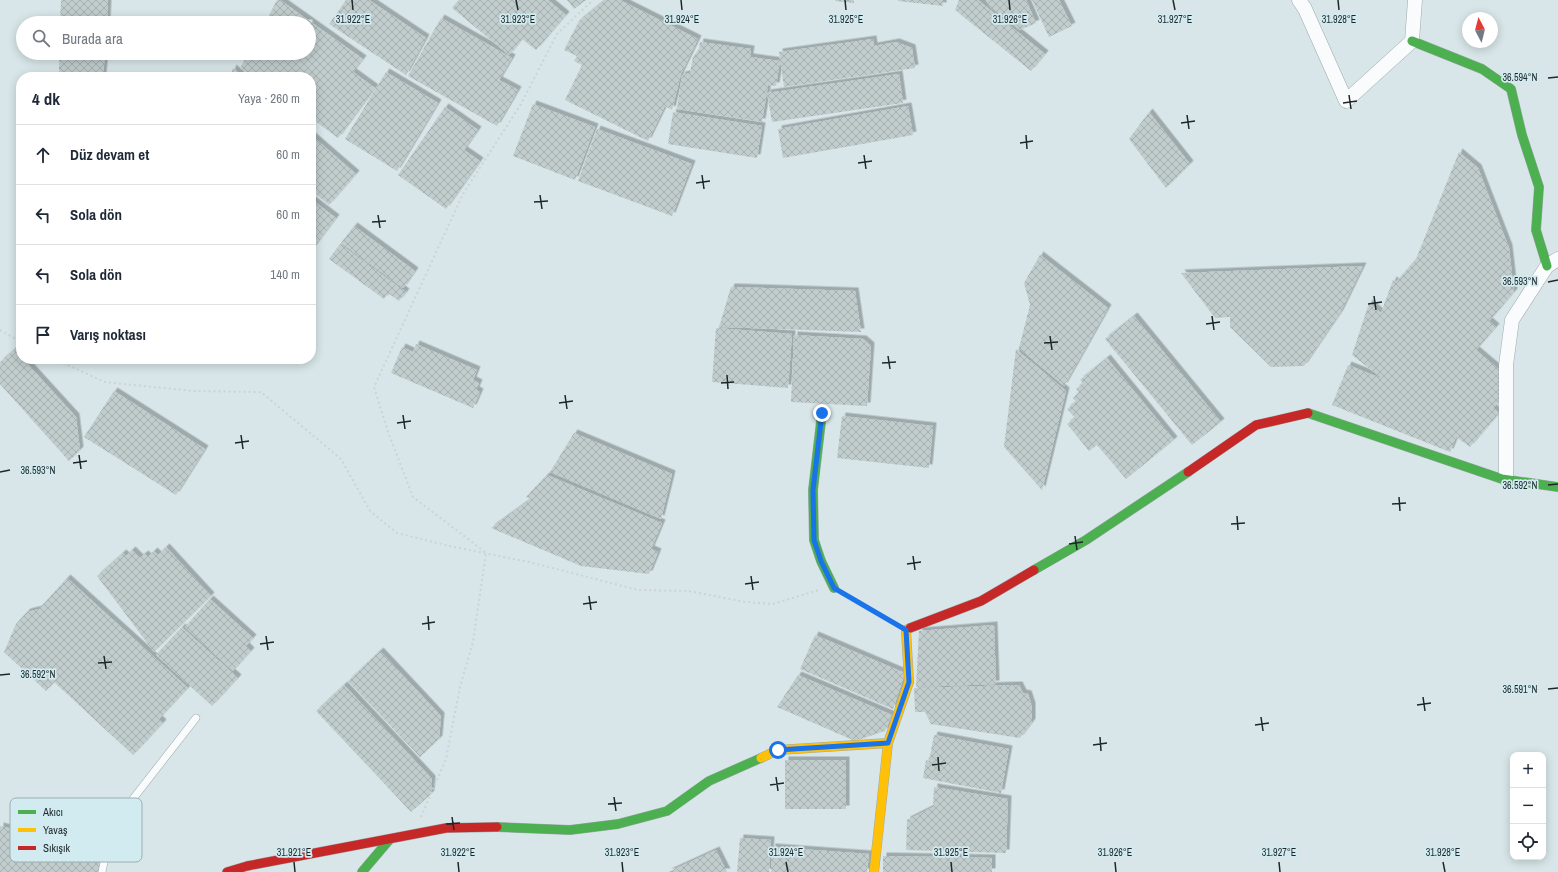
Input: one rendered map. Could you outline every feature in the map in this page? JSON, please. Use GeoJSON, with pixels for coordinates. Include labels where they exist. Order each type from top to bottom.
{"type":"FeatureCollection","features":[{"type":"Feature","properties":{"kind":"street"},"geometry":{"type":"LineString","coordinates":[[1299,0],[1305,9],[1346,101],[1412,41],[1415,0]]}},
{"type":"Feature","properties":{"kind":"street"},"geometry":{"type":"LineString","coordinates":[[1412,41],[1482,69],[1511,89],[1522,135],[1539,187],[1536,230],[1552,263],[1512,320],[1506,365],[1506,479]]}},
{"type":"Feature","properties":{"kind":"street"},"geometry":{"type":"LineString","coordinates":[[874,872],[888,743],[909,682],[906,630],[981,600],[1086,540],[1256,426],[1306,412],[1506,479],[1558,487]]}},
{"type":"Feature","properties":{"kind":"street"},"geometry":{"type":"LineString","coordinates":[[822,413],[813,490],[814,540],[821,561],[834,588]]}},
{"type":"Feature","properties":{"kind":"street"},"geometry":{"type":"LineString","coordinates":[[227,872],[247,866],[446,828],[514,827],[570,830],[618,824],[667,811],[709,781],[778,750],[888,743]]}},
{"type":"Feature","properties":{"kind":"street"},"geometry":{"type":"LineString","coordinates":[[362,872],[390,839]]}},
{"type":"Feature","properties":{"kind":"lane"},"geometry":{"type":"LineString","coordinates":[[134,798],[196,718]]}},
{"type":"Feature","properties":{"kind":"lane"},"geometry":{"type":"LineString","coordinates":[[102,872],[104,862]]}},
{"type":"Feature","properties":{"kind":"path"},"geometry":{"type":"LineString","coordinates":[[486,553],[413,497],[388,432],[374,387],[463,194],[521,104],[557,34],[593,0]]}},
{"type":"Feature","properties":{"kind":"path"},"geometry":{"type":"LineString","coordinates":[[0,330],[16,339]]}},
{"type":"Feature","properties":{"kind":"path"},"geometry":{"type":"LineString","coordinates":[[65,364],[105,382],[193,391],[261,392],[341,459],[370,511],[397,533],[448,546],[529,562],[638,590],[689,591],[745,602],[773,604],[815,591],[834,588],[906,630]]}},
{"type":"Feature","properties":{"kind":"path"},"geometry":{"type":"LineString","coordinates":[[414,835],[446,759],[460,687],[473,642],[486,553]]}},
{"type":"Feature","properties":{"kind":"building"},"geometry":{"type":"Polygon","coordinates":[[[61,0],[108,0],[107,16],[60,16],[61,0]]]}},
{"type":"Feature","properties":{"kind":"building"},"geometry":{"type":"Polygon","coordinates":[[[277,0],[280,0],[303,16],[269,16],[277,0]]]}},
{"type":"Feature","properties":{"kind":"building"},"geometry":{"type":"Polygon","coordinates":[[[346,0],[369,0],[426,38],[406,75],[329,24],[346,0]]]}},
{"type":"Feature","properties":{"kind":"building"},"geometry":{"type":"Polygon","coordinates":[[[459,0],[548,0],[566,15],[536,50],[522,39],[509,55],[452,8],[459,0]]]}},
{"type":"Feature","properties":{"kind":"building"},"geometry":{"type":"Polygon","coordinates":[[[567,0],[586,0],[574,9],[567,0]]]}},
{"type":"Feature","properties":{"kind":"building"},"geometry":{"type":"Polygon","coordinates":[[[605,0],[620,0],[698,39],[681,74],[672,110],[665,106],[648,141],[565,100],[582,65],[574,61],[577,56],[564,50],[579,21],[605,0]]]}},
{"type":"Feature","properties":{"kind":"building"},"geometry":{"type":"Polygon","coordinates":[[[854,0],[854,3],[835,1],[854,0]]]}},
{"type":"Feature","properties":{"kind":"building"},"geometry":{"type":"Polygon","coordinates":[[[943,0],[943,6],[898,1],[943,0]]]}},
{"type":"Feature","properties":{"kind":"building"},"geometry":{"type":"Polygon","coordinates":[[[959,0],[978,0],[1045,54],[1031,71],[955,10],[959,0]]]}},
{"type":"Feature","properties":{"kind":"building"},"geometry":{"type":"Polygon","coordinates":[[[986,0],[1026,0],[1036,23],[1020,30],[990,7],[986,0]]]}},
{"type":"Feature","properties":{"kind":"building"},"geometry":{"type":"Polygon","coordinates":[[[1032,0],[1059,0],[1072,26],[1049,37],[1032,0]]]}},
{"type":"Feature","properties":{"kind":"building"},"geometry":{"type":"Polygon","coordinates":[[[441,18],[512,58],[499,80],[518,90],[497,126],[408,76],[441,18]]]}},
{"type":"Feature","properties":{"kind":"building"},"geometry":{"type":"Polygon","coordinates":[[[316,26],[363,59],[353,72],[375,88],[338,138],[316,122],[316,72],[246,72],[240,68],[244,60],[316,60],[316,26]]]}},
{"type":"Feature","properties":{"kind":"building"},"geometry":{"type":"Polygon","coordinates":[[[873,39],[874,46],[896,42],[912,48],[915,68],[784,87],[779,52],[873,39]]]}},
{"type":"Feature","properties":{"kind":"building"},"geometry":{"type":"Polygon","coordinates":[[[700,42],[751,49],[750,57],[780,61],[776,86],[768,85],[762,122],[677,109],[682,75],[690,73],[693,57],[699,49],[700,42]]]}},
{"type":"Feature","properties":{"kind":"building"},"geometry":{"type":"Polygon","coordinates":[[[59,60],[104,60],[103,72],[59,72],[59,60]]]}},
{"type":"Feature","properties":{"kind":"building"},"geometry":{"type":"Polygon","coordinates":[[[233,68],[237,72],[232,72],[233,68]]]}},
{"type":"Feature","properties":{"kind":"building"},"geometry":{"type":"Polygon","coordinates":[[[386,72],[438,103],[397,171],[345,139],[386,72]]]}},
{"type":"Feature","properties":{"kind":"building"},"geometry":{"type":"Polygon","coordinates":[[[899,74],[903,103],[772,122],[767,93],[899,74]]]}},
{"type":"Feature","properties":{"kind":"building"},"geometry":{"type":"Polygon","coordinates":[[[533,104],[595,127],[575,180],[513,156],[533,104]]]}},
{"type":"Feature","properties":{"kind":"building"},"geometry":{"type":"Polygon","coordinates":[[[908,106],[913,135],[783,158],[778,129],[908,106]]]}},
{"type":"Feature","properties":{"kind":"building"},"geometry":{"type":"Polygon","coordinates":[[[445,107],[478,130],[464,150],[480,161],[446,209],[398,175],[445,107]]]}},
{"type":"Feature","properties":{"kind":"building"},"geometry":{"type":"Polygon","coordinates":[[[673,112],[762,126],[757,158],[668,144],[673,112]]]}},
{"type":"Feature","properties":{"kind":"building"},"geometry":{"type":"Polygon","coordinates":[[[1149,112],[1190,164],[1166,188],[1129,139],[1149,112]]]}},
{"type":"Feature","properties":{"kind":"building"},"geometry":{"type":"Polygon","coordinates":[[[597,129],[692,164],[672,216],[578,181],[597,129]]]}},
{"type":"Feature","properties":{"kind":"building"},"geometry":{"type":"Polygon","coordinates":[[[316,139],[356,174],[329,205],[316,194],[316,139]]]}},
{"type":"Feature","properties":{"kind":"building"},"geometry":{"type":"Polygon","coordinates":[[[1459,152],[1478,168],[1509,248],[1514,292],[1489,321],[1496,327],[1476,350],[1503,373],[1505,394],[1493,408],[1499,413],[1470,447],[1456,437],[1450,452],[1332,405],[1348,365],[1383,379],[1352,355],[1369,303],[1381,313],[1393,280],[1396,282],[1416,259],[1459,152]]]}},
{"type":"Feature","properties":{"kind":"building"},"geometry":{"type":"Polygon","coordinates":[[[316,203],[336,218],[316,244],[316,203]]]}},
{"type":"Feature","properties":{"kind":"building"},"geometry":{"type":"Polygon","coordinates":[[[354,226],[415,271],[403,288],[341,243],[354,226]]]}},
{"type":"Feature","properties":{"kind":"building"},"geometry":{"type":"Polygon","coordinates":[[[340,244],[406,292],[399,301],[388,293],[384,299],[329,259],[340,244]]]}},
{"type":"Feature","properties":{"kind":"building"},"geometry":{"type":"Polygon","coordinates":[[[1040,255],[1108,308],[1064,386],[1019,348],[1030,305],[1024,283],[1040,255]]]}},
{"type":"Feature","properties":{"kind":"building"},"geometry":{"type":"Polygon","coordinates":[[[1363,266],[1340,313],[1304,366],[1271,367],[1230,327],[1230,317],[1215,318],[1181,273],[1363,266]]]}},
{"type":"Feature","properties":{"kind":"building"},"geometry":{"type":"Polygon","coordinates":[[[731,287],[855,291],[861,332],[719,327],[731,287]]]}},
{"type":"Feature","properties":{"kind":"building"},"geometry":{"type":"Polygon","coordinates":[[[1134,316],[1221,422],[1192,445],[1105,339],[1134,316]]]}},
{"type":"Feature","properties":{"kind":"building"},"geometry":{"type":"Polygon","coordinates":[[[716,328],[792,334],[788,388],[712,382],[716,328]]]}},
{"type":"Feature","properties":{"kind":"building"},"geometry":{"type":"Polygon","coordinates":[[[794,335],[863,339],[871,346],[867,406],[791,402],[794,335]]]}},
{"type":"Feature","properties":{"kind":"building"},"geometry":{"type":"Polygon","coordinates":[[[416,344],[477,370],[473,380],[479,383],[476,390],[480,392],[473,408],[391,373],[402,347],[413,352],[416,344]]]}},
{"type":"Feature","properties":{"kind":"building"},"geometry":{"type":"Polygon","coordinates":[[[15,349],[16,364],[28,364],[76,417],[80,450],[69,461],[0,384],[0,362],[15,349]]]}},
{"type":"Feature","properties":{"kind":"building"},"geometry":{"type":"Polygon","coordinates":[[[1016,349],[1066,391],[1042,490],[1004,447],[1016,349]]]}},
{"type":"Feature","properties":{"kind":"building"},"geometry":{"type":"Polygon","coordinates":[[[1107,358],[1174,440],[1126,479],[1097,445],[1089,451],[1067,424],[1075,418],[1067,409],[1076,402],[1073,398],[1079,392],[1076,389],[1083,383],[1080,380],[1107,358]]]}},
{"type":"Feature","properties":{"kind":"building"},"geometry":{"type":"Polygon","coordinates":[[[114,391],[205,449],[176,495],[84,437],[114,391]]]}},
{"type":"Feature","properties":{"kind":"building"},"geometry":{"type":"Polygon","coordinates":[[[842,416],[933,426],[929,468],[837,458],[842,416]]]}},
{"type":"Feature","properties":{"kind":"building"},"geometry":{"type":"Polygon","coordinates":[[[574,433],[672,474],[661,519],[550,472],[574,433]]]}},
{"type":"Feature","properties":{"kind":"building"},"geometry":{"type":"Polygon","coordinates":[[[547,475],[662,523],[651,549],[658,552],[649,574],[581,566],[491,528],[531,499],[526,497],[547,475]]]}},
{"type":"Feature","properties":{"kind":"building"},"geometry":{"type":"Polygon","coordinates":[[[166,547],[211,596],[154,652],[97,576],[123,553],[126,556],[132,550],[140,558],[145,554],[148,557],[154,551],[158,555],[166,547]]]}},
{"type":"Feature","properties":{"kind":"building"},"geometry":{"type":"Polygon","coordinates":[[[67,578],[188,688],[159,719],[163,723],[133,755],[54,682],[46,691],[4,652],[16,624],[27,612],[39,609],[67,578]]]}},
{"type":"Feature","properties":{"kind":"building"},"geometry":{"type":"Polygon","coordinates":[[[210,599],[253,638],[246,646],[251,651],[233,671],[185,627],[210,599]]]}},
{"type":"Feature","properties":{"kind":"building"},"geometry":{"type":"Polygon","coordinates":[[[994,625],[996,684],[916,687],[919,631],[994,625]]]}},
{"type":"Feature","properties":{"kind":"building"},"geometry":{"type":"Polygon","coordinates":[[[182,627],[238,678],[212,706],[156,655],[182,627]]]}},
{"type":"Feature","properties":{"kind":"building"},"geometry":{"type":"Polygon","coordinates":[[[815,635],[905,673],[893,709],[800,669],[815,635]]]}},
{"type":"Feature","properties":{"kind":"building"},"geometry":{"type":"Polygon","coordinates":[[[380,651],[441,716],[439,739],[420,757],[348,681],[380,651]]]}},
{"type":"Feature","properties":{"kind":"building"},"geometry":{"type":"Polygon","coordinates":[[[798,675],[892,715],[885,731],[855,741],[777,707],[798,675]]]}},
{"type":"Feature","properties":{"kind":"building"},"geometry":{"type":"Polygon","coordinates":[[[344,685],[432,779],[431,794],[411,812],[316,711],[344,685]]]}},
{"type":"Feature","properties":{"kind":"building"},"geometry":{"type":"Polygon","coordinates":[[[1019,685],[1023,693],[1028,694],[1032,706],[1032,722],[1020,738],[931,724],[925,712],[915,712],[914,688],[1019,685]]]}},
{"type":"Feature","properties":{"kind":"building"},"geometry":{"type":"Polygon","coordinates":[[[934,735],[1009,749],[1001,793],[923,778],[926,760],[929,761],[934,735]]]}},
{"type":"Feature","properties":{"kind":"building"},"geometry":{"type":"Polygon","coordinates":[[[785,760],[846,760],[846,809],[785,809],[785,760]]]}},
{"type":"Feature","properties":{"kind":"building"},"geometry":{"type":"Polygon","coordinates":[[[934,787],[1008,799],[1006,853],[906,850],[907,820],[933,807],[934,787]]]}},
{"type":"Feature","properties":{"kind":"building"},"geometry":{"type":"Polygon","coordinates":[[[0,826],[10,828],[10,862],[100,862],[98,872],[0,872],[0,826]]]}},
{"type":"Feature","properties":{"kind":"building"},"geometry":{"type":"Polygon","coordinates":[[[740,838],[771,840],[769,872],[737,872],[740,838]]]}},
{"type":"Feature","properties":{"kind":"building"},"geometry":{"type":"Polygon","coordinates":[[[772,847],[869,854],[867,872],[771,872],[772,847]]]}},
{"type":"Feature","properties":{"kind":"building"},"geometry":{"type":"Polygon","coordinates":[[[716,850],[727,872],[668,872],[716,850]]]}},
{"type":"Feature","properties":{"kind":"building"},"geometry":{"type":"Polygon","coordinates":[[[883,856],[992,858],[992,872],[883,872],[883,856]]]}},
{"type":"Feature","properties":{"kind":"traffic: fast"},"geometry":{"type":"LineString","coordinates":[[1412,41],[1482,69],[1511,89],[1522,135],[1539,187],[1536,230],[1547,266]]}},
{"type":"Feature","properties":{"kind":"traffic: fast"},"geometry":{"type":"LineString","coordinates":[[822,413],[813,490],[814,540],[821,561],[834,588]]}},
{"type":"Feature","properties":{"kind":"traffic: fast"},"geometry":{"type":"LineString","coordinates":[[1308,413],[1502,479],[1558,487]]}},
{"type":"Feature","properties":{"kind":"traffic: fast"},"geometry":{"type":"LineString","coordinates":[[1034,570],[1086,540],[1188,472]]}},
{"type":"Feature","properties":{"kind":"traffic: fast"},"geometry":{"type":"LineString","coordinates":[[497,827],[570,830],[618,824],[667,811],[709,781],[761,758]]}},
{"type":"Feature","properties":{"kind":"traffic: fast"},"geometry":{"type":"LineString","coordinates":[[362,872],[390,839]]}},
{"type":"Feature","properties":{"kind":"traffic: slow"},"geometry":{"type":"LineString","coordinates":[[761,758],[778,750],[888,743],[909,682],[906,630],[910,628]]}},
{"type":"Feature","properties":{"kind":"traffic: slow"},"geometry":{"type":"LineString","coordinates":[[874,872],[888,743]]}},
{"type":"Feature","properties":{"kind":"traffic: jam"},"geometry":{"type":"LineString","coordinates":[[1188,472],[1256,425],[1308,413]]}},
{"type":"Feature","properties":{"kind":"traffic: jam"},"geometry":{"type":"LineString","coordinates":[[910,628],[981,601],[1034,570]]}},
{"type":"Feature","properties":{"kind":"traffic: jam"},"geometry":{"type":"LineString","coordinates":[[227,872],[247,866],[446,828],[497,827]]}},
{"type":"Feature","properties":{"kind":"route"},"geometry":{"type":"LineString","coordinates":[[778,750],[888,743],[909,682],[906,630],[834,588],[821,561],[814,540],[813,490],[822,413]]}}]}
